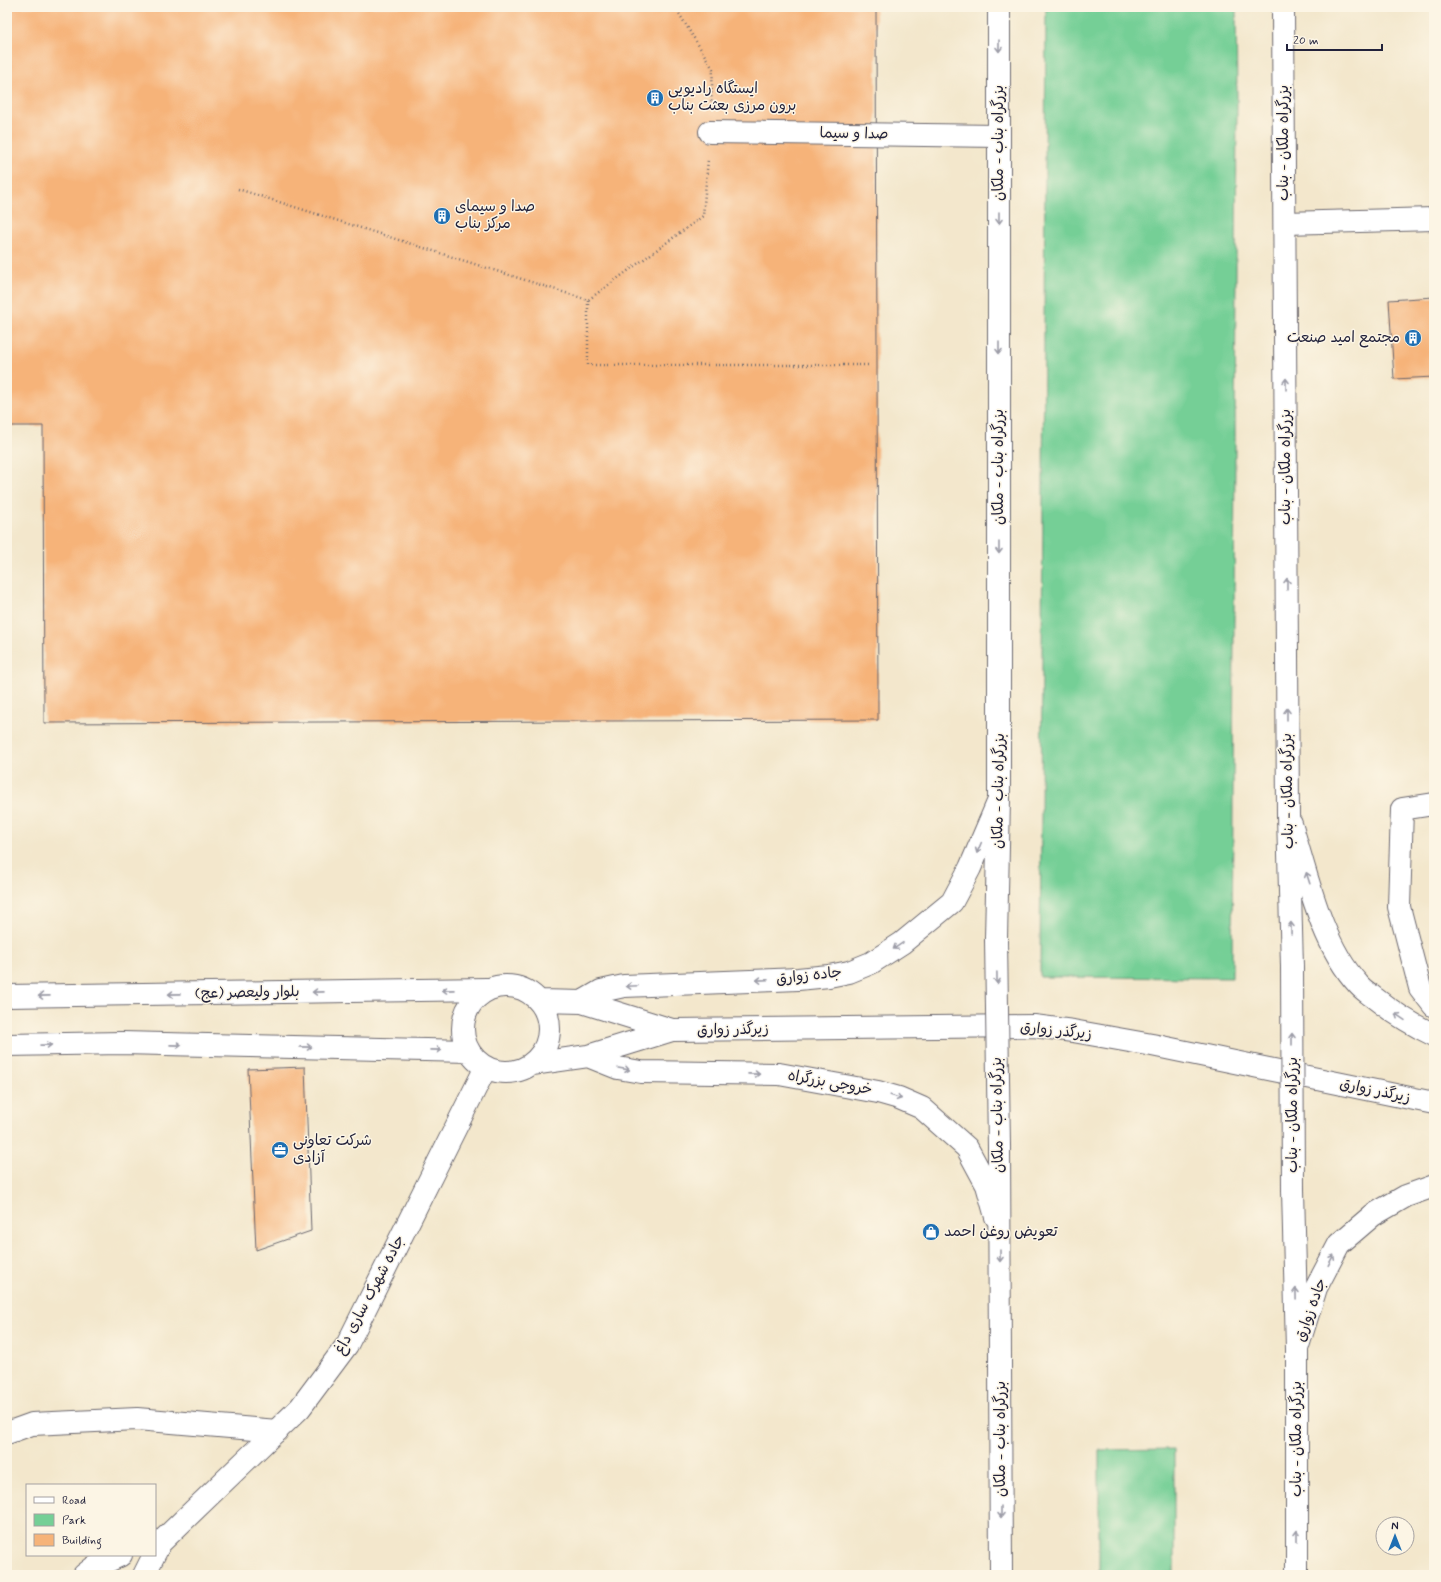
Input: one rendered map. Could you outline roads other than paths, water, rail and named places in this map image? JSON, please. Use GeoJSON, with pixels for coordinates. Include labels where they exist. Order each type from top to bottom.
{"type":"FeatureCollection","features":[{"type":"Feature","properties":{"kind":"main road","name":"بزرگراه بناب - ملکان"},"geometry":{"type":"LineString","coordinates":[[999,7],[999,799],[996,938],[1000,1232],[1001,1575]]}},
{"type":"Feature","properties":{"kind":"main road","name":"بزرگراه ملکان - بناب"},"geometry":{"type":"LineString","coordinates":[[1283,7],[1288,815],[1292,967],[1293,1190],[1297,1349],[1297,1575]]}},
{"type":"Feature","properties":{"kind":"main road","name":"صدا و سیما"},"geometry":{"type":"LineString","coordinates":[[710,132],[999,136]]}},
{"type":"Feature","properties":{"kind":"main road"},"geometry":{"type":"LineString","coordinates":[[1285,223],[1434,219]]}},
{"type":"Feature","properties":{"kind":"main road","name":"جاده زوارق"},"geometry":{"type":"LineString","coordinates":[[582,1002],[600,991],[624,986],[829,976],[849,972],[871,963],[902,943],[952,902],[970,868],[999,799]]}},
{"type":"Feature","properties":{"kind":"main road"},"geometry":{"type":"LineString","coordinates":[[1434,804],[1402,809],[1399,907],[1420,988],[1434,1006]]}},
{"type":"Feature","properties":{"kind":"main road"},"geometry":{"type":"LineString","coordinates":[[1288,815],[1325,932],[1337,955],[1358,985],[1387,1008],[1411,1024],[1434,1035]]}},
{"type":"Feature","properties":{"kind":"main road"},"geometry":{"type":"LineString","coordinates":[[532,1064],[541,1055],[547,1045],[550,1034],[546,1011],[540,1001],[532,993],[510,985],[487,989],[476,998],[467,1010],[463,1023],[464,1038],[469,1051],[478,1062],[491,1069],[505,1072],[519,1070],[532,1064],[588,1056],[672,1030]]}},
{"type":"Feature","properties":{"kind":"main road","name":"بلوار ولیعصر (عج)"},"geometry":{"type":"LineString","coordinates":[[7,996],[487,989]]}},
{"type":"Feature","properties":{"kind":"main road"},"geometry":{"type":"LineString","coordinates":[[540,1001],[582,1002],[672,1030]]}},
{"type":"Feature","properties":{"kind":"main road","name":"زیرگذر زوارق"},"geometry":{"type":"LineString","coordinates":[[672,1030],[1034,1026],[1073,1031],[1152,1045],[1434,1104]]}},
{"type":"Feature","properties":{"kind":"main road"},"geometry":{"type":"LineString","coordinates":[[7,1045],[122,1043],[469,1051]]}},
{"type":"Feature","properties":{"kind":"main road","name":"خروجی بزرگراه"},"geometry":{"type":"LineString","coordinates":[[588,1056],[618,1068],[641,1072],[779,1074],[878,1092],[899,1098],[922,1108],[967,1148],[987,1185],[1000,1232]]}},
{"type":"Feature","properties":{"kind":"main road","name":"جاده شهرک ساری داغ"},"geometry":{"type":"LineString","coordinates":[[156,1549],[300,1408],[347,1345],[486,1067]]}},
{"type":"Feature","properties":{"kind":"main road","name":"جاده زوارق"},"geometry":{"type":"LineString","coordinates":[[1297,1349],[1316,1288],[1339,1244],[1373,1215],[1406,1196],[1434,1186]]}},
{"type":"Feature","properties":{"kind":"main road"},"geometry":{"type":"LineString","coordinates":[[7,1433],[32,1424],[137,1419],[277,1431]]}},
{"type":"Feature","properties":{"kind":"main road"},"geometry":{"type":"LineString","coordinates":[[84,1575],[93,1568],[119,1556]]}},
{"type":"Feature","properties":{"kind":"main road","name":"جاده شهرک ساری داغ"},"geometry":{"type":"LineString","coordinates":[[144,1575],[153,1556]]}},
{"type":"Feature","properties":{"kind":"place","name":"ایستگاه رادیویی برون مرزی بعثت بناب"},"geometry":{"type":"Point","coordinates":[655,98]}},
{"type":"Feature","properties":{"kind":"place","name":"صدا و سیمای مرکز بناب"},"geometry":{"type":"Point","coordinates":[442,216]}},
{"type":"Feature","properties":{"kind":"place","name":"مجتمع امید صنعت"},"geometry":{"type":"Point","coordinates":[1413,338]}},
{"type":"Feature","properties":{"kind":"place","name":"شرکت تعاونی آزادی"},"geometry":{"type":"Point","coordinates":[280,1150]}},
{"type":"Feature","properties":{"kind":"place","name":"تعویض روغن احمد"},"geometry":{"type":"Point","coordinates":[931,1232]}}]}
